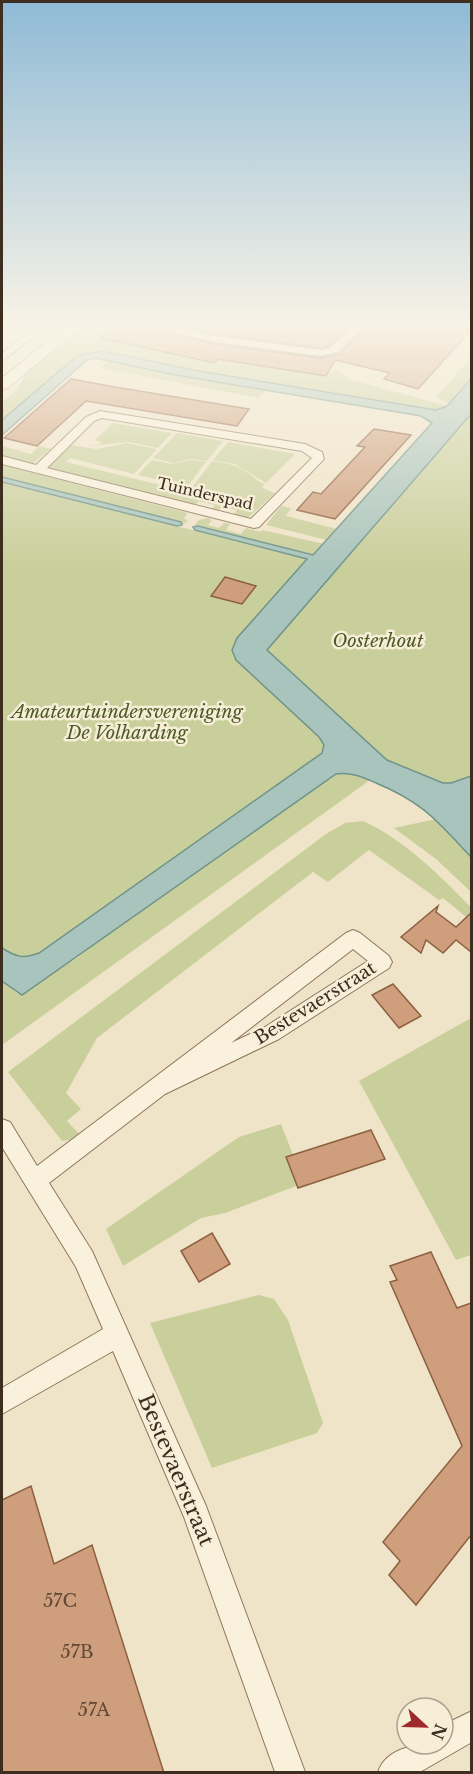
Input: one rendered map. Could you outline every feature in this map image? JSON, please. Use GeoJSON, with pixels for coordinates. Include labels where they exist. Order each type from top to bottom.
{"type":"FeatureCollection","features":[{"type":"Feature","properties":{"kind":"street","name":"Tuinderspad"},"geometry":{"type":"LineString","coordinates":[[2,460],[38,470],[254,524],[318,459],[318,455],[305,448],[100,414],[90,419],[38,470]]}},
{"type":"Feature","properties":{"kind":"street","name":"Bestevaerstraat"},"geometry":{"type":"LineString","coordinates":[[36,1180],[353,938],[382,962],[272,1034],[158,1087]]}},
{"type":"Feature","properties":{"kind":"street","name":"Bestevaerstraat"},"geometry":{"type":"LineString","coordinates":[[2,1129],[84,1259],[118,1334],[197,1515],[290,1773]]}},
{"type":"Feature","properties":{"kind":"street"},"geometry":{"type":"LineString","coordinates":[[2,1402],[118,1334]]}},
{"type":"Feature","properties":{"kind":"street"},"geometry":{"type":"LineString","coordinates":[[455,1735],[471,1725]]}},
{"type":"Feature","properties":{"kind":"street"},"geometry":{"type":"LineString","coordinates":[[393,1773],[421,1756]]}},
{"type":"Feature","properties":{"kind":"green space"},"geometry":{"type":"Polygon","coordinates":[[[2,406],[19,406],[2,420],[2,406]]]}},
{"type":"Feature","properties":{"kind":"green space"},"geometry":{"type":"Polygon","coordinates":[[[410,406],[447,406],[436,410],[410,406]]]}},
{"type":"Feature","properties":{"kind":"green space","name":"Oosterhout"},"geometry":{"type":"Polygon","coordinates":[[[471,414],[471,840],[250,648],[471,414]]]}},
{"type":"Feature","properties":{"kind":"green space"},"geometry":{"type":"Polygon","coordinates":[[[113,423],[172,433],[158,448],[129,442],[99,445],[101,442],[95,440],[113,423]]]}},
{"type":"Feature","properties":{"kind":"green space"},"geometry":{"type":"Polygon","coordinates":[[[177,433],[223,441],[207,461],[190,459],[173,463],[153,458],[177,433]]]}},
{"type":"Feature","properties":{"kind":"green space"},"geometry":{"type":"Polygon","coordinates":[[[228,442],[295,454],[266,483],[235,464],[213,460],[228,442]]]}},
{"type":"Feature","properties":{"kind":"green space"},"geometry":{"type":"Polygon","coordinates":[[[127,443],[157,449],[134,474],[70,458],[66,462],[247,506],[249,502],[192,488],[212,461],[241,469],[265,484],[262,488],[275,493],[248,518],[233,516],[237,510],[222,507],[217,512],[211,511],[215,505],[199,501],[194,506],[46,469],[72,445],[96,449],[127,443]]]}},
{"type":"Feature","properties":{"kind":"green space"},"geometry":{"type":"Polygon","coordinates":[[[2,446],[31,454],[39,446],[51,449],[32,464],[2,456],[2,446]]]}},
{"type":"Feature","properties":{"kind":"green space"},"geometry":{"type":"Polygon","coordinates":[[[152,460],[171,464],[191,460],[206,462],[187,487],[138,475],[152,460]]]}},
{"type":"Feature","properties":{"kind":"green space"},"geometry":{"type":"Polygon","coordinates":[[[2,465],[188,513],[184,518],[188,521],[182,525],[2,477],[2,465]]]}},
{"type":"Feature","properties":{"kind":"green space","name":"Amateurtuindersvereniging De Volharding"},"geometry":{"type":"Polygon","coordinates":[[[2,482],[308,559],[237,638],[236,660],[319,737],[324,745],[322,753],[301,769],[39,953],[28,956],[16,955],[2,948],[2,482]]]}},
{"type":"Feature","properties":{"kind":"green space"},"geometry":{"type":"Polygon","coordinates":[[[281,506],[291,508],[286,516],[337,529],[327,540],[266,525],[281,506]]]}},
{"type":"Feature","properties":{"kind":"green space"},"geometry":{"type":"Polygon","coordinates":[[[208,518],[212,520],[208,525],[219,528],[224,523],[230,524],[226,530],[241,534],[246,528],[324,544],[313,555],[198,526],[193,527],[199,520],[208,518]]]}},
{"type":"Feature","properties":{"kind":"green space"},"geometry":{"type":"Polygon","coordinates":[[[346,773],[370,780],[2,1045],[2,981],[17,993],[77,958],[120,924],[336,774],[346,773]]]}},
{"type":"Feature","properties":{"kind":"green space"},"geometry":{"type":"Polygon","coordinates":[[[436,819],[471,857],[471,892],[436,859],[394,828],[436,819]]]}},
{"type":"Feature","properties":{"kind":"green space"},"geometry":{"type":"Polygon","coordinates":[[[363,821],[393,838],[434,871],[471,907],[471,921],[443,898],[439,900],[369,850],[328,882],[313,872],[97,1038],[66,1093],[81,1109],[67,1121],[79,1134],[73,1139],[62,1141],[8,1072],[326,834],[345,823],[363,821]]]}},
{"type":"Feature","properties":{"kind":"green space"},"geometry":{"type":"Polygon","coordinates":[[[471,1018],[471,1255],[456,1260],[359,1081],[471,1018]]]}},
{"type":"Feature","properties":{"kind":"green space"},"geometry":{"type":"Polygon","coordinates":[[[281,1124],[304,1183],[225,1213],[201,1218],[123,1266],[106,1229],[239,1137],[281,1124]]]}},
{"type":"Feature","properties":{"kind":"green space"},"geometry":{"type":"Polygon","coordinates":[[[259,1295],[274,1299],[288,1320],[323,1423],[317,1433],[212,1468],[150,1323],[259,1295]]]}},
{"type":"Feature","properties":{"kind":"water"},"geometry":{"type":"Polygon","coordinates":[[[19,406],[35,406],[2,435],[2,420],[19,406]]]}},
{"type":"Feature","properties":{"kind":"water"},"geometry":{"type":"Polygon","coordinates":[[[360,406],[410,406],[436,410],[447,406],[471,406],[471,414],[267,650],[387,760],[443,783],[451,783],[471,776],[471,857],[439,823],[406,798],[361,777],[336,774],[22,995],[2,981],[2,948],[20,956],[39,953],[322,753],[324,745],[319,737],[236,660],[232,650],[237,638],[307,559],[195,530],[193,527],[198,526],[313,555],[432,423],[421,416],[360,406]]]}},
{"type":"Feature","properties":{"kind":"water"},"geometry":{"type":"Polygon","coordinates":[[[2,477],[181,522],[182,525],[177,526],[2,482],[2,477]]]}},
{"type":"Feature","properties":{"kind":"building"},"geometry":{"type":"Polygon","coordinates":[[[41,406],[81,406],[37,446],[4,438],[41,406]]]}},
{"type":"Feature","properties":{"kind":"building"},"geometry":{"type":"Polygon","coordinates":[[[115,406],[229,406],[249,409],[237,426],[115,406]]]}},
{"type":"Feature","properties":{"kind":"building"},"geometry":{"type":"Polygon","coordinates":[[[374,429],[411,435],[335,519],[297,510],[313,492],[321,494],[365,447],[357,446],[374,429]]]}},
{"type":"Feature","properties":{"kind":"building"},"geometry":{"type":"Polygon","coordinates":[[[225,577],[256,586],[242,604],[211,596],[225,577]]]}},
{"type":"Feature","properties":{"kind":"building"},"geometry":{"type":"Polygon","coordinates":[[[438,906],[436,912],[456,927],[471,913],[471,952],[456,940],[443,953],[426,940],[421,953],[401,937],[438,906]]]}},
{"type":"Feature","properties":{"kind":"building"},"geometry":{"type":"Polygon","coordinates":[[[393,984],[421,1016],[399,1028],[372,995],[393,984]]]}},
{"type":"Feature","properties":{"kind":"building"},"geometry":{"type":"Polygon","coordinates":[[[371,1130],[385,1159],[298,1188],[286,1157],[371,1130]]]}},
{"type":"Feature","properties":{"kind":"building"},"geometry":{"type":"Polygon","coordinates":[[[212,1233],[230,1264],[199,1282],[181,1251],[212,1233]]]}},
{"type":"Feature","properties":{"kind":"building"},"geometry":{"type":"Polygon","coordinates":[[[431,1252],[457,1308],[471,1303],[471,1535],[416,1605],[389,1575],[400,1561],[383,1542],[462,1446],[390,1282],[397,1280],[390,1266],[431,1252]]]}},
{"type":"Feature","properties":{"kind":"building"},"geometry":{"type":"Polygon","coordinates":[[[31,1486],[54,1564],[92,1545],[164,1773],[2,1773],[2,1500],[31,1486]]]}}]}
